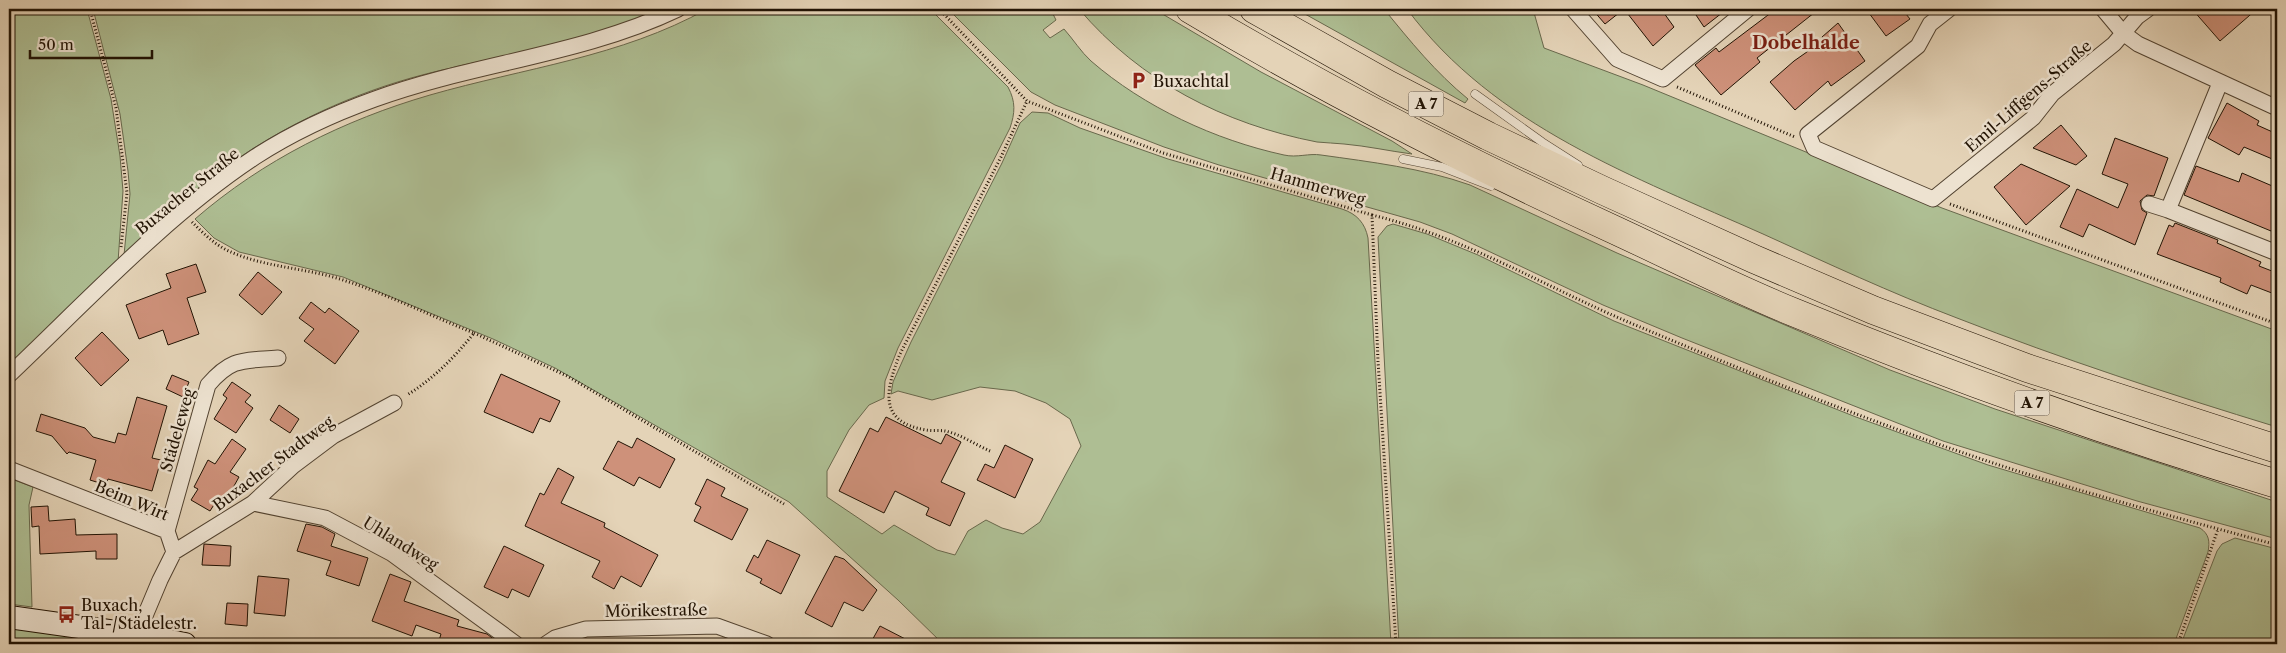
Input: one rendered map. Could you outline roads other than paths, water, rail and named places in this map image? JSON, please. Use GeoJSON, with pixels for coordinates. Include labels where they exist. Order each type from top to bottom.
{"type":"FeatureCollection","features":[{"type":"Feature","properties":{"kind":"highway","name":"A 7"},"geometry":{"type":"LineString","coordinates":[[1190,9],[1343,96],[1515,184],[1799,315],[2040,406],[2194,460],[2277,484]]}},
{"type":"Feature","properties":{"kind":"highway","name":"A 7"},"geometry":{"type":"LineString","coordinates":[[1254,9],[1388,84],[1602,190],[1873,310],[2027,368],[2277,449]]}},
{"type":"Feature","properties":{"kind":"street","name":"Buxacher Straße"},"geometry":{"type":"LineString","coordinates":[[9,375],[182,213],[256,157],[286,139],[341,112],[437,79],[502,65],[623,32],[678,9]]}},
{"type":"Feature","properties":{"kind":"street"},"geometry":{"type":"LineString","coordinates":[[1573,9],[1617,59],[1663,79],[1748,9]]}},
{"type":"Feature","properties":{"kind":"street","name":"Emil-Liffgens-Straße"},"geometry":{"type":"LineString","coordinates":[[1949,9],[1930,24],[1918,46],[1808,134],[1814,148],[1933,199],[2033,118],[2052,94],[2114,44],[2148,9]]}},
{"type":"Feature","properties":{"kind":"street"},"geometry":{"type":"LineString","coordinates":[[2103,9],[2123,33],[2138,44],[2277,108]]}},
{"type":"Feature","properties":{"kind":"street"},"geometry":{"type":"LineString","coordinates":[[2168,210],[2220,83]]}},
{"type":"Feature","properties":{"kind":"street"},"geometry":{"type":"LineString","coordinates":[[2149,204],[2277,253]]}},
{"type":"Feature","properties":{"kind":"street","name":"Städeleweg"},"geometry":{"type":"LineString","coordinates":[[167,531],[208,385],[225,367],[238,362],[278,358]]}},
{"type":"Feature","properties":{"kind":"street","name":"Buxacher Stadtweg"},"geometry":{"type":"LineString","coordinates":[[174,552],[252,503],[293,466],[333,436],[394,403]]}},
{"type":"Feature","properties":{"kind":"street","name":"Beim Wirt"},"geometry":{"type":"LineString","coordinates":[[9,468],[167,531],[174,552]]}},
{"type":"Feature","properties":{"kind":"street","name":"Uhlandweg"},"geometry":{"type":"LineString","coordinates":[[252,503],[324,518],[391,553],[516,644]]}},
{"type":"Feature","properties":{"kind":"street"},"geometry":{"type":"LineString","coordinates":[[135,640],[174,552]]}},
{"type":"Feature","properties":{"kind":"street"},"geometry":{"type":"LineString","coordinates":[[9,617],[135,640],[185,644]]}},
{"type":"Feature","properties":{"kind":"street","name":"Mörikestraße"},"geometry":{"type":"LineString","coordinates":[[546,644],[555,638],[586,629],[717,626],[767,644]]}},
{"type":"Feature","properties":{"kind":"lane"},"geometry":{"type":"LineString","coordinates":[[1475,94],[1542,142],[1579,165],[1602,190]]}},
{"type":"Feature","properties":{"kind":"lane"},"geometry":{"type":"LineString","coordinates":[[1403,159],[1442,167],[1492,186],[1515,184]]}},
{"type":"Feature","properties":{"kind":"place","name":"Buxachtal"},"geometry":{"type":"Point","coordinates":[1139,81]}},
{"type":"Feature","properties":{"kind":"place","name":"Buxach, Tal-/Städelestr."},"geometry":{"type":"Point","coordinates":[67,614]}},
{"type":"Feature","properties":{"kind":"district","name":"Dobelhalde"},"geometry":{"type":"Point","coordinates":[1806,43]}}]}
